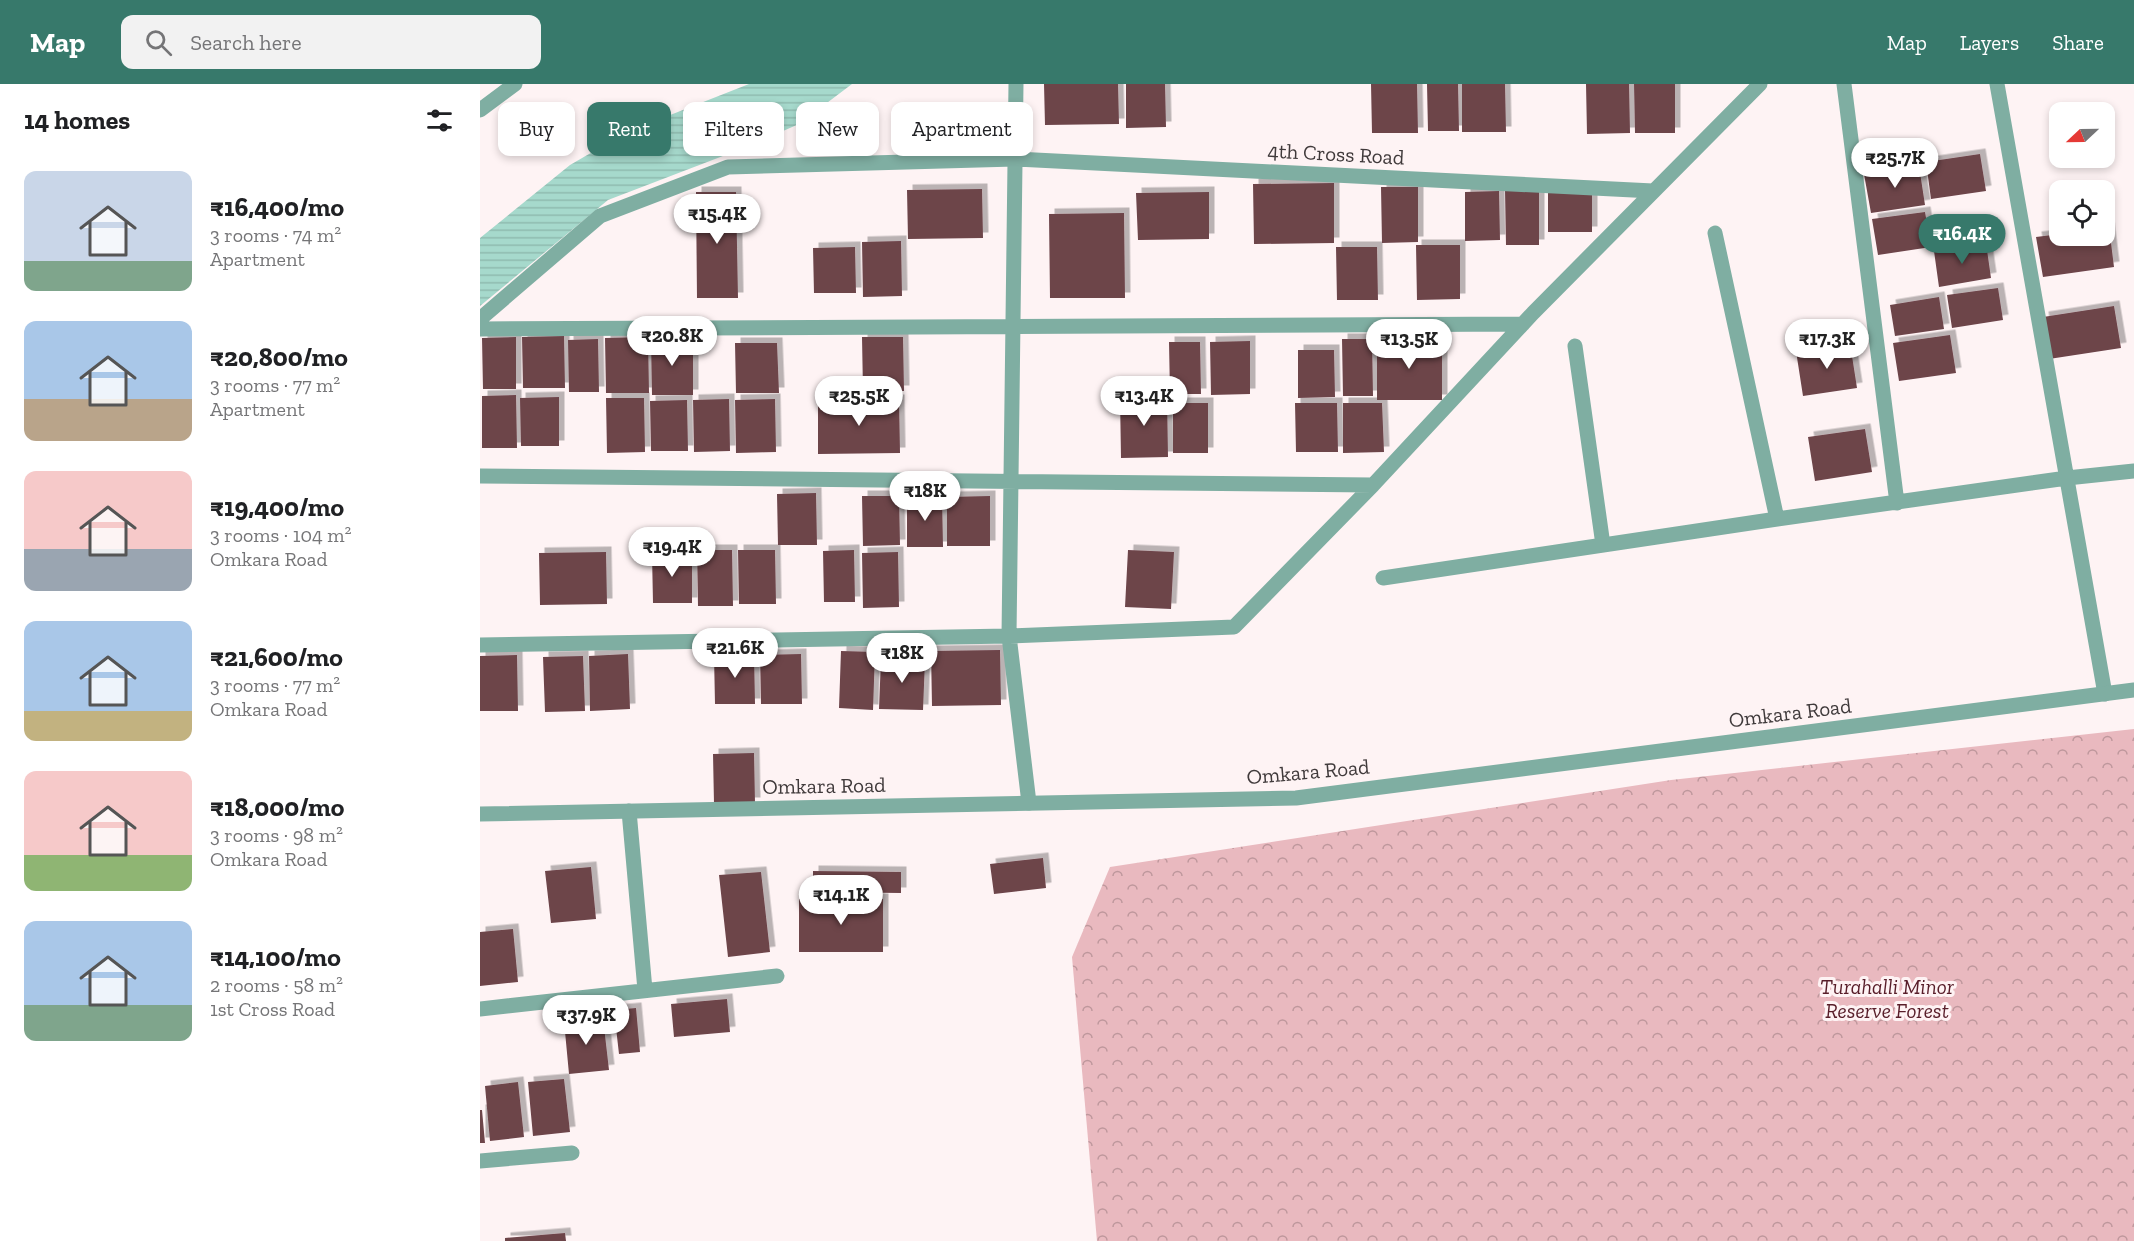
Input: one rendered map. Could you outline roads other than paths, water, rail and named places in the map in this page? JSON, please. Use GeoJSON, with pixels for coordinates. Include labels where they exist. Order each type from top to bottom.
{"type":"FeatureCollection","features":[{"type":"Feature","properties":{"kind":"street"},"geometry":{"type":"LineString","coordinates":[[480,110],[515,84]]}},
{"type":"Feature","properties":{"kind":"street"},"geometry":{"type":"LineString","coordinates":[[1016,84],[1009,636],[1029,803]]}},
{"type":"Feature","properties":{"kind":"street"},"geometry":{"type":"LineString","coordinates":[[480,645],[1009,636],[1234,627],[1373,485],[1523,324],[1760,84]]}},
{"type":"Feature","properties":{"kind":"street"},"geometry":{"type":"LineString","coordinates":[[1844,84],[1897,503]]}},
{"type":"Feature","properties":{"kind":"street"},"geometry":{"type":"LineString","coordinates":[[1996,84],[2105,694]]}},
{"type":"Feature","properties":{"kind":"street","name":"4th Cross Road"},"geometry":{"type":"LineString","coordinates":[[480,320],[600,216],[728,167],[1016,159],[1653,191]]}},
{"type":"Feature","properties":{"kind":"street"},"geometry":{"type":"LineString","coordinates":[[1715,233],[1777,519]]}},
{"type":"Feature","properties":{"kind":"street"},"geometry":{"type":"LineString","coordinates":[[480,329],[1523,324]]}},
{"type":"Feature","properties":{"kind":"street"},"geometry":{"type":"LineString","coordinates":[[1575,346],[1603,545]]}},
{"type":"Feature","properties":{"kind":"street"},"geometry":{"type":"LineString","coordinates":[[1383,578],[1777,519],[2067,478],[2134,471]]}},
{"type":"Feature","properties":{"kind":"street"},"geometry":{"type":"LineString","coordinates":[[480,476],[1373,485]]}},
{"type":"Feature","properties":{"kind":"street","name":"Omkara Road"},"geometry":{"type":"LineString","coordinates":[[480,814],[1296,798],[2134,690]]}},
{"type":"Feature","properties":{"kind":"street"},"geometry":{"type":"LineString","coordinates":[[629,811],[645,990]]}},
{"type":"Feature","properties":{"kind":"street"},"geometry":{"type":"LineString","coordinates":[[480,1009],[777,976]]}},
{"type":"Feature","properties":{"kind":"street"},"geometry":{"type":"LineString","coordinates":[[480,1161],[572,1153]]}},
{"type":"Feature","properties":{"kind":"park label","name":"Turahalli Minor Reserve Forest"},"geometry":{"type":"Point","coordinates":[1887,999]}}]}
